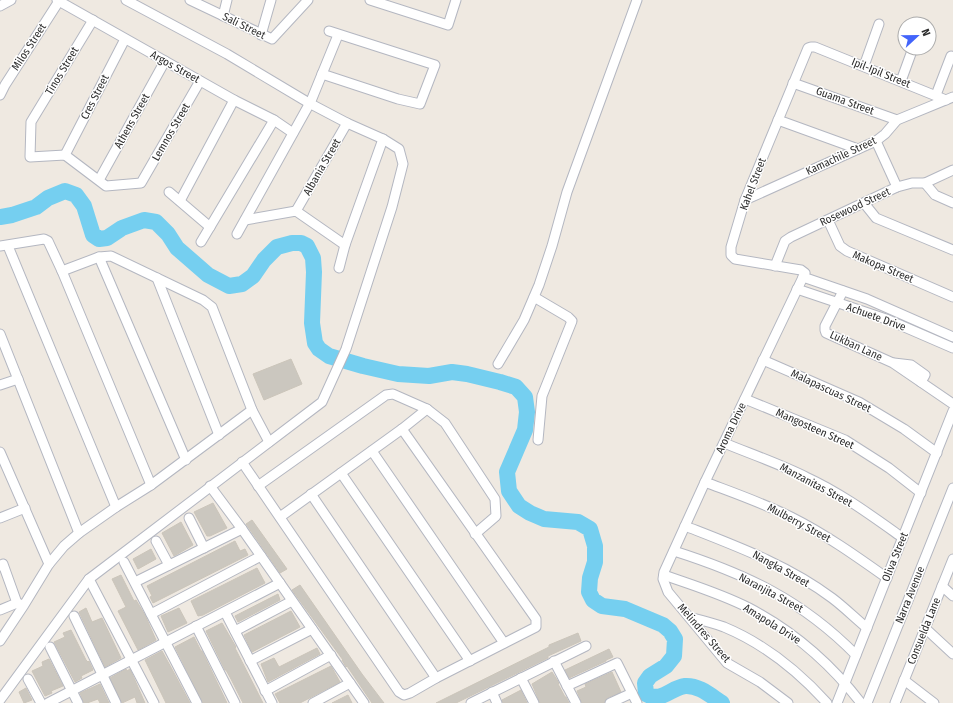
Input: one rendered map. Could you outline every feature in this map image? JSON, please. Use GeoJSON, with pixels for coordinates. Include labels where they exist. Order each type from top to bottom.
{"type":"FeatureCollection","features":[{"type":"Feature","properties":{"kind":"street"},"geometry":{"type":"LineString","coordinates":[[0,6],[11,0]]}},
{"type":"Feature","properties":{"kind":"street","name":"Argos Street"},"geometry":{"type":"LineString","coordinates":[[58,0],[234,100],[274,120],[293,133]]}},
{"type":"Feature","properties":{"kind":"street","name":"Milos Street"},"geometry":{"type":"LineString","coordinates":[[0,95],[2,85],[58,0]]}},
{"type":"Feature","properties":{"kind":"street"},"geometry":{"type":"LineString","coordinates":[[0,700],[89,579],[322,402],[346,349],[392,207],[403,164],[398,149],[383,139],[347,123],[309,103],[227,54],[126,0]]}},
{"type":"Feature","properties":{"kind":"street","name":"Sali Street"},"geometry":{"type":"LineString","coordinates":[[190,0],[272,39],[308,0]]}},
{"type":"Feature","properties":{"kind":"street"},"geometry":{"type":"LineString","coordinates":[[223,16],[227,0]]}},
{"type":"Feature","properties":{"kind":"street"},"geometry":{"type":"LineString","coordinates":[[261,35],[271,0]]}},
{"type":"Feature","properties":{"kind":"street"},"geometry":{"type":"LineString","coordinates":[[370,0],[448,25],[456,0]]}},
{"type":"Feature","properties":{"kind":"street"},"geometry":{"type":"LineString","coordinates":[[498,364],[524,320],[534,297],[552,246],[567,192],[638,0]]}},
{"type":"Feature","properties":{"kind":"street","name":"Tinos Street"},"geometry":{"type":"LineString","coordinates":[[65,155],[30,157],[31,122],[93,20]]}},
{"type":"Feature","properties":{"kind":"street"},"geometry":{"type":"LineString","coordinates":[[864,66],[879,24]]}},
{"type":"Feature","properties":{"kind":"street"},"geometry":{"type":"LineString","coordinates":[[322,74],[398,99],[420,104],[435,65],[329,31]]}},
{"type":"Feature","properties":{"kind":"street"},"geometry":{"type":"LineString","coordinates":[[237,234],[309,103],[338,35]]}},
{"type":"Feature","properties":{"kind":"street","name":"Cres Street"},"geometry":{"type":"LineString","coordinates":[[65,155],[125,39]]}},
{"type":"Feature","properties":{"kind":"street","name":"Ipil-Ipil Street"},"geometry":{"type":"LineString","coordinates":[[816,47],[936,95],[949,98]]}},
{"type":"Feature","properties":{"kind":"street","name":"Kahel Street"},"geometry":{"type":"LineString","coordinates":[[804,275],[802,270],[737,260],[731,255],[731,247],[746,200],[793,83],[808,48],[816,47]]}},
{"type":"Feature","properties":{"kind":"street"},"geometry":{"type":"LineString","coordinates":[[901,81],[910,56]]}},
{"type":"Feature","properties":{"kind":"street"},"geometry":{"type":"LineString","coordinates":[[936,95],[951,56]]}},
{"type":"Feature","properties":{"kind":"street","name":"Athens Street"},"geometry":{"type":"LineString","coordinates":[[99,180],[166,61]]}},
{"type":"Feature","properties":{"kind":"street","name":"Lemnos Street"},"geometry":{"type":"LineString","coordinates":[[99,180],[106,186],[141,183],[200,81]]}},
{"type":"Feature","properties":{"kind":"street","name":"Guama Street"},"geometry":{"type":"LineString","coordinates":[[793,83],[897,120]]}},
{"type":"Feature","properties":{"kind":"street","name":"Kamachile Street"},"geometry":{"type":"LineString","coordinates":[[746,200],[876,141],[885,134],[897,120],[949,98]]}},
{"type":"Feature","properties":{"kind":"street"},"geometry":{"type":"LineString","coordinates":[[180,201],[234,100]]}},
{"type":"Feature","properties":{"kind":"street"},"geometry":{"type":"LineString","coordinates":[[201,242],[274,120]]}},
{"type":"Feature","properties":{"kind":"street"},"geometry":{"type":"LineString","coordinates":[[778,120],[858,149]]}},
{"type":"Feature","properties":{"kind":"street","name":"Albania Street"},"geometry":{"type":"LineString","coordinates":[[296,212],[347,123]]}},
{"type":"Feature","properties":{"kind":"street"},"geometry":{"type":"LineString","coordinates":[[339,268],[345,245],[383,139]]}},
{"type":"Feature","properties":{"kind":"street"},"geometry":{"type":"LineString","coordinates":[[876,141],[897,187]]}},
{"type":"Feature","properties":{"kind":"street"},"geometry":{"type":"LineString","coordinates":[[65,155],[99,180]]}},
{"type":"Feature","properties":{"kind":"street","name":"Rosewood Street"},"geometry":{"type":"LineString","coordinates":[[775,266],[786,239],[897,187],[912,183],[925,183],[953,170]]}},
{"type":"Feature","properties":{"kind":"street"},"geometry":{"type":"LineString","coordinates":[[925,183],[935,195],[953,203]]}},
{"type":"Feature","properties":{"kind":"street"},"geometry":{"type":"LineString","coordinates":[[169,192],[210,227]]}},
{"type":"Feature","properties":{"kind":"street"},"geometry":{"type":"LineString","coordinates":[[864,203],[876,218],[953,250]]}},
{"type":"Feature","properties":{"kind":"street"},"geometry":{"type":"LineString","coordinates":[[245,220],[296,212],[345,245]]}},
{"type":"Feature","properties":{"kind":"street","name":"Makopa Street"},"geometry":{"type":"LineString","coordinates":[[828,220],[832,232],[840,246],[847,251],[953,297]]}},
{"type":"Feature","properties":{"kind":"street"},"geometry":{"type":"LineString","coordinates":[[116,507],[4,246],[44,238],[48,241],[62,271],[151,485]]}},
{"type":"Feature","properties":{"kind":"street"},"geometry":{"type":"LineString","coordinates":[[62,271],[99,257],[111,256],[203,300],[212,307],[252,410],[269,442]]}},
{"type":"Feature","properties":{"kind":"street"},"geometry":{"type":"LineString","coordinates":[[99,257],[186,460]]}},
{"type":"Feature","properties":{"kind":"street","name":"Aroma Drive"},"geometry":{"type":"LineString","coordinates":[[664,585],[664,575],[685,526],[804,275]]}},
{"type":"Feature","properties":{"kind":"street","name":"Achuete Drive"},"geometry":{"type":"LineString","coordinates":[[804,275],[867,299],[953,337]]}},
{"type":"Feature","properties":{"kind":"street"},"geometry":{"type":"LineString","coordinates":[[157,278],[219,435]]}},
{"type":"Feature","properties":{"kind":"street","name":"Achuete Drive"},"geometry":{"type":"LineString","coordinates":[[797,289],[886,320],[953,348]]}},
{"type":"Feature","properties":{"kind":"street"},"geometry":{"type":"LineString","coordinates":[[837,303],[843,291]]}},
{"type":"Feature","properties":{"kind":"street"},"geometry":{"type":"LineString","coordinates":[[534,297],[568,317],[572,321],[542,396],[538,440]]}},
{"type":"Feature","properties":{"kind":"street","name":"Lukban Lane"},"geometry":{"type":"LineString","coordinates":[[837,303],[825,326],[826,333],[893,363],[953,404]]}},
{"type":"Feature","properties":{"kind":"street"},"geometry":{"type":"LineString","coordinates":[[1,338],[79,533]]}},
{"type":"Feature","properties":{"kind":"street","name":"Malapascuas Street"},"geometry":{"type":"LineString","coordinates":[[763,360],[859,402],[904,429],[937,453]]}},
{"type":"Feature","properties":{"kind":"street"},"geometry":{"type":"LineString","coordinates":[[0,386],[18,378]]}},
{"type":"Feature","properties":{"kind":"street"},"geometry":{"type":"LineString","coordinates":[[258,486],[386,395],[393,394],[427,409],[445,423],[495,499],[496,516],[475,534]]}},
{"type":"Feature","properties":{"kind":"street","name":"Mangosteen Street"},"geometry":{"type":"LineString","coordinates":[[745,399],[844,440],[889,468],[921,493]]}},
{"type":"Feature","properties":{"kind":"street"},"geometry":{"type":"LineString","coordinates":[[280,517],[402,429],[427,409]]}},
{"type":"Feature","properties":{"kind":"street"},"geometry":{"type":"LineString","coordinates":[[0,641],[21,604],[64,546],[79,533],[186,460],[252,410]]}},
{"type":"Feature","properties":{"kind":"street","name":"Oliva Street"},"geometry":{"type":"LineString","coordinates":[[837,703],[953,411]]}},
{"type":"Feature","properties":{"kind":"street"},"geometry":{"type":"LineString","coordinates":[[242,462],[399,692],[404,695],[536,626],[536,619],[402,429]]}},
{"type":"Feature","properties":{"kind":"street","name":"Manzanitas Street"},"geometry":{"type":"LineString","coordinates":[[724,443],[807,477],[868,514],[902,538]]}},
{"type":"Feature","properties":{"kind":"street"},"geometry":{"type":"LineString","coordinates":[[372,451],[504,643]]}},
{"type":"Feature","properties":{"kind":"street"},"geometry":{"type":"LineString","coordinates":[[0,452],[50,564]]}},
{"type":"Feature","properties":{"kind":"street"},"geometry":{"type":"LineString","coordinates":[[0,475],[9,471]]}},
{"type":"Feature","properties":{"kind":"street"},"geometry":{"type":"LineString","coordinates":[[341,473],[470,661]]}},
{"type":"Feature","properties":{"kind":"street","name":"Mulberry Street"},"geometry":{"type":"LineString","coordinates":[[705,482],[791,516],[852,553],[887,578]]}},
{"type":"Feature","properties":{"kind":"street"},"geometry":{"type":"LineString","coordinates":[[210,486],[242,529],[364,703]]}},
{"type":"Feature","properties":{"kind":"street","name":"Narra Avenue"},"geometry":{"type":"LineString","coordinates":[[867,703],[953,488]]}},
{"type":"Feature","properties":{"kind":"street"},"geometry":{"type":"LineString","coordinates":[[312,494],[436,678]]}},
{"type":"Feature","properties":{"kind":"street"},"geometry":{"type":"LineString","coordinates":[[0,518],[25,508]]}},
{"type":"Feature","properties":{"kind":"street"},"geometry":{"type":"LineString","coordinates":[[189,518],[204,548]]}},
{"type":"Feature","properties":{"kind":"street","name":"Nangka Street"},"geometry":{"type":"LineString","coordinates":[[685,526],[744,548],[788,570],[832,598],[867,628]]}},
{"type":"Feature","properties":{"kind":"street"},"geometry":{"type":"LineString","coordinates":[[135,582],[242,529]]}},
{"type":"Feature","properties":{"kind":"street"},"geometry":{"type":"LineString","coordinates":[[156,541],[169,565]]}},
{"type":"Feature","properties":{"kind":"street","name":"Naranjita Street"},"geometry":{"type":"LineString","coordinates":[[674,551],[709,562],[765,586],[781,595],[803,609],[856,655]]}},
{"type":"Feature","properties":{"kind":"street"},"geometry":{"type":"LineString","coordinates":[[152,614],[261,556]]}},
{"type":"Feature","properties":{"kind":"street","name":"Consuelda Lane"},"geometry":{"type":"LineString","coordinates":[[895,703],[953,559]]}},
{"type":"Feature","properties":{"kind":"street"},"geometry":{"type":"LineString","coordinates":[[124,562],[197,703]]}},
{"type":"Feature","properties":{"kind":"street"},"geometry":{"type":"LineString","coordinates":[[0,566],[3,564],[21,604]]}},
{"type":"Feature","properties":{"kind":"street","name":"Amapola Drive"},"geometry":{"type":"LineString","coordinates":[[664,575],[721,595],[765,617],[815,652],[845,682],[861,703]]}},
{"type":"Feature","properties":{"kind":"street"},"geometry":{"type":"LineString","coordinates":[[89,579],[154,703]]}},
{"type":"Feature","properties":{"kind":"street"},"geometry":{"type":"LineString","coordinates":[[48,703],[280,583]]}},
{"type":"Feature","properties":{"kind":"street","name":"Melindres Street"},"geometry":{"type":"LineString","coordinates":[[664,585],[668,592],[727,662],[760,682],[788,703]]}},
{"type":"Feature","properties":{"kind":"street"},"geometry":{"type":"LineString","coordinates":[[942,586],[953,596]]}},
{"type":"Feature","properties":{"kind":"street"},"geometry":{"type":"LineString","coordinates":[[235,631],[292,601]]}},
{"type":"Feature","properties":{"kind":"street"},"geometry":{"type":"LineString","coordinates":[[0,610],[21,604]]}},
{"type":"Feature","properties":{"kind":"street"},"geometry":{"type":"LineString","coordinates":[[225,612],[272,703]]}},
{"type":"Feature","properties":{"kind":"street"},"geometry":{"type":"LineString","coordinates":[[74,616],[116,703]]}},
{"type":"Feature","properties":{"kind":"street"},"geometry":{"type":"LineString","coordinates":[[689,617],[724,627],[769,651],[796,671],[827,703]]}},
{"type":"Feature","properties":{"kind":"street"},"geometry":{"type":"LineString","coordinates":[[196,626],[235,703]]}},
{"type":"Feature","properties":{"kind":"street"},"geometry":{"type":"LineString","coordinates":[[925,628],[953,654]]}},
{"type":"Feature","properties":{"kind":"street"},"geometry":{"type":"LineString","coordinates":[[250,661],[312,629]]}},
{"type":"Feature","properties":{"kind":"street"},"geometry":{"type":"LineString","coordinates":[[470,703],[586,646]]}},
{"type":"Feature","properties":{"kind":"street"},"geometry":{"type":"LineString","coordinates":[[50,647],[78,703]]}},
{"type":"Feature","properties":{"kind":"street"},"geometry":{"type":"LineString","coordinates":[[265,691],[331,655]]}},
{"type":"Feature","properties":{"kind":"street"},"geometry":{"type":"LineString","coordinates":[[554,662],[576,703]]}},
{"type":"Feature","properties":{"kind":"street"},"geometry":{"type":"LineString","coordinates":[[567,686],[617,664],[637,703]]}},
{"type":"Feature","properties":{"kind":"street"},"geometry":{"type":"LineString","coordinates":[[521,678],[534,703]]}},
{"type":"Feature","properties":{"kind":"street"},"geometry":{"type":"LineString","coordinates":[[28,679],[40,703]]}},
{"type":"Feature","properties":{"kind":"street"},"geometry":{"type":"LineString","coordinates":[[904,680],[934,703]]}},
{"type":"Feature","properties":{"kind":"street"},"geometry":{"type":"LineString","coordinates":[[313,703],[350,683]]}},
{"type":"Feature","properties":{"kind":"street"},"geometry":{"type":"LineString","coordinates":[[492,692],[497,703]]}},
{"type":"Feature","properties":{"kind":"street"},"geometry":{"type":"LineString","coordinates":[[610,703],[632,693]]}},
{"type":"Feature","properties":{"kind":"building"},"geometry":{"type":"Polygon","coordinates":[[[291,359],[302,384],[264,400],[253,374],[291,359]]]}},
{"type":"Feature","properties":{"kind":"building"},"geometry":{"type":"Polygon","coordinates":[[[213,503],[227,528],[207,536],[194,512],[213,503]]]}},
{"type":"Feature","properties":{"kind":"building"},"geometry":{"type":"Polygon","coordinates":[[[252,520],[287,569],[280,573],[246,524],[252,520]]]}},
{"type":"Feature","properties":{"kind":"building"},"geometry":{"type":"Polygon","coordinates":[[[181,522],[193,545],[174,556],[162,533],[181,522]]]}},
{"type":"Feature","properties":{"kind":"building"},"geometry":{"type":"Polygon","coordinates":[[[235,541],[240,551],[245,549],[248,555],[153,603],[150,597],[152,596],[147,586],[235,541]]]}},
{"type":"Feature","properties":{"kind":"building"},"geometry":{"type":"Polygon","coordinates":[[[151,549],[156,559],[138,569],[133,559],[151,549]]]}},
{"type":"Feature","properties":{"kind":"building"},"geometry":{"type":"Polygon","coordinates":[[[257,568],[265,583],[203,615],[198,616],[191,601],[257,568]]]}},
{"type":"Feature","properties":{"kind":"building"},"geometry":{"type":"Polygon","coordinates":[[[121,575],[134,601],[136,600],[145,615],[156,640],[138,650],[118,611],[126,607],[112,579],[121,575]]]}},
{"type":"Feature","properties":{"kind":"building"},"geometry":{"type":"Polygon","coordinates":[[[300,585],[384,703],[372,703],[347,666],[346,667],[343,660],[292,590],[300,585]]]}},
{"type":"Feature","properties":{"kind":"building"},"geometry":{"type":"Polygon","coordinates":[[[278,594],[280,600],[238,622],[235,616],[278,594]]]}},
{"type":"Feature","properties":{"kind":"building"},"geometry":{"type":"Polygon","coordinates":[[[86,608],[92,622],[102,618],[121,658],[105,667],[79,612],[86,608]]]}},
{"type":"Feature","properties":{"kind":"building"},"geometry":{"type":"Polygon","coordinates":[[[179,608],[187,623],[168,632],[161,616],[179,608]]]}},
{"type":"Feature","properties":{"kind":"building"},"geometry":{"type":"Polygon","coordinates":[[[291,611],[300,627],[252,652],[244,635],[291,611]]]}},
{"type":"Feature","properties":{"kind":"building"},"geometry":{"type":"Polygon","coordinates":[[[222,623],[236,647],[235,648],[263,703],[243,703],[225,670],[206,631],[222,623]]]}},
{"type":"Feature","properties":{"kind":"building"},"geometry":{"type":"Polygon","coordinates":[[[71,630],[86,660],[88,662],[89,661],[93,670],[81,676],[82,678],[75,682],[54,642],[65,637],[63,633],[71,630]]]}},
{"type":"Feature","properties":{"kind":"building"},"geometry":{"type":"Polygon","coordinates":[[[578,633],[581,641],[548,656],[548,658],[456,703],[436,703],[549,647],[549,645],[578,633]]]}},
{"type":"Feature","properties":{"kind":"building"},"geometry":{"type":"Polygon","coordinates":[[[194,637],[227,703],[203,703],[175,647],[194,637]]]}},
{"type":"Feature","properties":{"kind":"building"},"geometry":{"type":"Polygon","coordinates":[[[317,648],[320,654],[268,682],[261,664],[274,658],[279,667],[317,648]]]}},
{"type":"Feature","properties":{"kind":"building"},"geometry":{"type":"Polygon","coordinates":[[[609,649],[613,657],[569,678],[565,670],[609,649]]]}},
{"type":"Feature","properties":{"kind":"building"},"geometry":{"type":"Polygon","coordinates":[[[162,651],[190,703],[166,703],[145,660],[162,651]]]}},
{"type":"Feature","properties":{"kind":"building"},"geometry":{"type":"Polygon","coordinates":[[[49,659],[63,686],[51,691],[52,693],[45,696],[32,671],[43,666],[42,662],[49,659]]]}},
{"type":"Feature","properties":{"kind":"building"},"geometry":{"type":"Polygon","coordinates":[[[331,666],[340,682],[300,703],[280,703],[275,694],[331,666]]]}},
{"type":"Feature","properties":{"kind":"building"},"geometry":{"type":"Polygon","coordinates":[[[126,669],[127,671],[130,669],[145,703],[137,703],[135,697],[122,703],[110,678],[126,669]]]}},
{"type":"Feature","properties":{"kind":"building"},"geometry":{"type":"Polygon","coordinates":[[[552,672],[569,703],[540,703],[532,684],[552,672]]]}},
{"type":"Feature","properties":{"kind":"building"},"geometry":{"type":"Polygon","coordinates":[[[612,672],[621,692],[607,698],[604,703],[582,703],[577,691],[586,687],[585,684],[612,672]]]}},
{"type":"Feature","properties":{"kind":"building"},"geometry":{"type":"Polygon","coordinates":[[[100,684],[109,703],[100,703],[98,699],[84,703],[80,693],[100,684]]]}},
{"type":"Feature","properties":{"kind":"building"},"geometry":{"type":"Polygon","coordinates":[[[26,688],[32,700],[24,703],[19,692],[26,688]]]}},
{"type":"Feature","properties":{"kind":"building"},"geometry":{"type":"Polygon","coordinates":[[[521,690],[527,703],[503,703],[502,700],[521,690]]]}},
{"type":"Feature","properties":{"kind":"building"},"geometry":{"type":"Polygon","coordinates":[[[348,695],[352,703],[332,703],[348,695]]]}},
{"type":"Feature","properties":{"kind":"waterway"},"geometry":{"type":"LineString","coordinates":[[0,217],[12,215],[36,207],[48,198],[65,191],[76,195],[84,206],[93,235],[99,239],[107,238],[122,228],[144,220],[156,222],[168,234],[177,248],[208,275],[229,286],[242,284],[253,276],[264,260],[277,247],[292,243],[301,243],[307,246],[313,258],[314,272],[312,323],[315,343],[319,349],[329,356],[398,374],[429,376],[452,372],[467,374],[516,387],[525,397],[527,412],[525,430],[507,472],[509,491],[519,506],[530,513],[544,519],[578,522],[590,529],[595,546],[595,562],[590,578],[589,592],[593,600],[602,606],[625,609],[663,625],[670,631],[675,639],[674,656],[666,666],[650,676],[645,683],[646,694],[657,697],[680,687],[690,686],[705,692],[722,703]]}}]}
